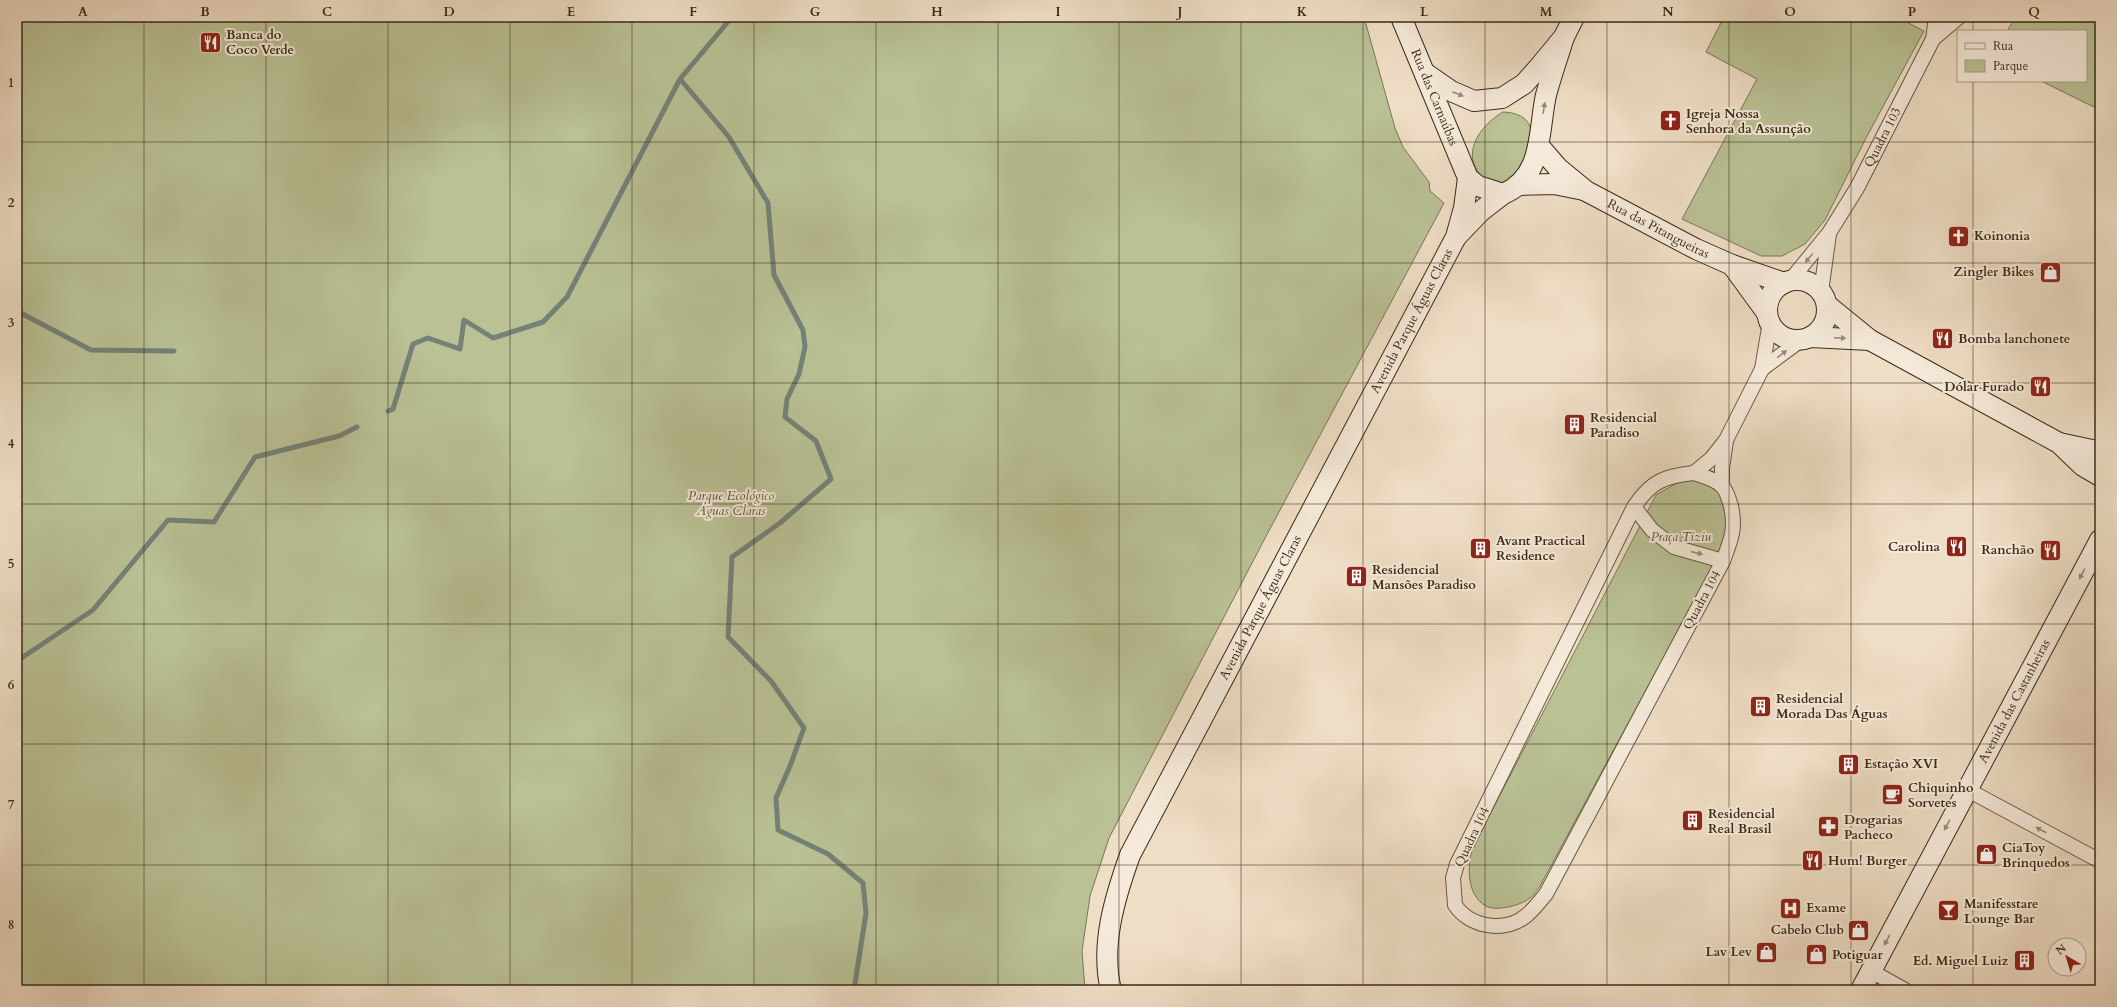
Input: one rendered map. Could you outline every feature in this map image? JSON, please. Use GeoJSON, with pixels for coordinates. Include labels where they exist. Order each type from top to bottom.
{"type":"FeatureCollection","features":[{"type":"Feature","properties":{"kind":"street","name":"Rua das Carnaúbas"},"geometry":{"type":"LineString","coordinates":[[1400,17],[1425,73],[1468,178]]}},
{"type":"Feature","properties":{"kind":"street"},"geometry":{"type":"LineString","coordinates":[[1539,146],[1546,96],[1564,36],[1574,17]]}},
{"type":"Feature","properties":{"kind":"street","name":"Quadra 103"},"geometry":{"type":"LineString","coordinates":[[1786,283],[1829,233],[1857,188],[1933,39],[1936,17]]}},
{"type":"Feature","properties":{"kind":"street","name":"Quadra 103"},"geometry":{"type":"LineString","coordinates":[[1933,39],[1960,17]]}},
{"type":"Feature","properties":{"kind":"street"},"geometry":{"type":"LineString","coordinates":[[1425,73],[1451,92],[1474,101],[1502,98],[1524,84],[1564,36]]}},
{"type":"Feature","properties":{"kind":"street","name":"Avenida Parque Águas Claras"},"geometry":{"type":"LineString","coordinates":[[1456,237],[1481,211],[1511,189],[1532,168],[1539,146]]}},
{"type":"Feature","properties":{"kind":"street","name":"Rua das Pitangueiras"},"geometry":{"type":"LineString","coordinates":[[1539,146],[1558,168],[1586,191],[1696,249],[1732,265],[1786,283]]}},
{"type":"Feature","properties":{"kind":"street","name":"Avenida Parque Águas Claras"},"geometry":{"type":"LineString","coordinates":[[1111,990],[1107,957],[1110,931],[1118,893],[1130,855],[1456,237],[1464,208],[1468,178]]}},
{"type":"Feature","properties":{"kind":"street","name":"Rua das Pitangueiras"},"geometry":{"type":"LineString","coordinates":[[1468,178],[1478,186],[1511,189],[1554,184],[1586,191]]}},
{"type":"Feature","properties":{"kind":"street","name":"Quadra 103"},"geometry":{"type":"LineString","coordinates":[[1824,299],[1829,233]]}},
{"type":"Feature","properties":{"kind":"street","name":"Rua das Pitangueiras"},"geometry":{"type":"LineString","coordinates":[[1732,265],[1768,318]]}},
{"type":"Feature","properties":{"kind":"street"},"geometry":{"type":"LineString","coordinates":[[1870,340],[1805,339],[1782,336],[1774,330],[1768,318],[1768,304],[1771,295],[1786,283],[1802,281],[1810,283],[1824,299],[1870,340],[2059,443],[2083,466],[2100,476]]}},
{"type":"Feature","properties":{"kind":"street"},"geometry":{"type":"LineString","coordinates":[[1805,339],[1818,332],[1824,324],[1827,315],[1824,299]]}},
{"type":"Feature","properties":{"kind":"street","name":"Quadra 104"},"geometry":{"type":"LineString","coordinates":[[1694,473],[1711,459],[1726,440],[1762,369],[1768,318]]}},
{"type":"Feature","properties":{"kind":"street","name":"Quadra 104"},"geometry":{"type":"LineString","coordinates":[[1762,369],[1805,339]]}},
{"type":"Feature","properties":{"kind":"street","name":"Quadra 104"},"geometry":{"type":"LineString","coordinates":[[1722,486],[1708,477],[1694,473],[1675,475],[1654,484],[1644,492],[1634,507],[1457,864],[1453,878],[1455,905],[1477,923],[1488,926],[1512,925],[1527,916],[1546,894],[1723,561],[1732,536],[1734,521],[1729,499],[1722,486],[1722,468],[1726,440]]}},
{"type":"Feature","properties":{"kind":"street"},"geometry":{"type":"LineString","coordinates":[[2059,443],[2092,450],[2100,454]]}},
{"type":"Feature","properties":{"kind":"street","name":"Quadra 104"},"geometry":{"type":"LineString","coordinates":[[1634,507],[1652,530],[1674,547],[1723,561]]}},
{"type":"Feature","properties":{"kind":"street","name":"Avenida das Castanheiras"},"geometry":{"type":"LineString","coordinates":[[1861,990],[1966,789],[2100,540]]}},
{"type":"Feature","properties":{"kind":"street"},"geometry":{"type":"LineString","coordinates":[[1966,789],[2100,861]]}},
{"type":"Feature","properties":{"kind":"street"},"geometry":{"type":"LineString","coordinates":[[1870,971],[1905,990]]}},
{"type":"Feature","properties":{"kind":"green space","name":"Parque Ecológico Águas Claras"},"geometry":{"type":"Polygon","coordinates":[[[17,17],[1364,17],[1395,128],[1403,147],[1429,182],[1430,191],[1444,203],[1264,540],[1109,838],[1090,896],[1082,951],[1085,990],[17,990],[17,17]]]}},
{"type":"Feature","properties":{"kind":"green space"},"geometry":{"type":"Polygon","coordinates":[[[1724,17],[1897,17],[1924,31],[1866,138],[1825,220],[1805,244],[1782,256],[1761,256],[1682,219],[1757,79],[1706,52],[1724,17]]]}},
{"type":"Feature","properties":{"kind":"green space"},"geometry":{"type":"Polygon","coordinates":[[[2016,17],[2100,17],[2100,110],[2043,82],[2087,82],[2087,30],[2008,30],[2016,17]]]}},
{"type":"Feature","properties":{"kind":"green space"},"geometry":{"type":"Polygon","coordinates":[[[1503,112],[1518,115],[1527,121],[1532,132],[1532,146],[1531,157],[1524,167],[1511,178],[1497,185],[1484,178],[1476,169],[1473,159],[1473,149],[1483,129],[1503,112]]]}},
{"type":"Feature","properties":{"kind":"green space","name":"Praça Tiziu"},"geometry":{"type":"Polygon","coordinates":[[[1682,480],[1707,480],[1725,497],[1732,518],[1720,553],[1540,886],[1526,901],[1509,907],[1490,908],[1479,901],[1472,887],[1469,871],[1473,847],[1656,495],[1682,480]]]}},
{"type":"Feature","properties":{"kind":"waterway"},"geometry":{"type":"LineString","coordinates":[[732,17],[680,79],[729,137],[768,203],[774,275],[803,330],[805,347],[799,374],[787,399],[785,417],[816,441],[831,479],[780,523],[732,557],[728,637],[771,681],[804,728],[776,798],[778,830],[828,854],[863,883],[866,913],[854,990]]}},
{"type":"Feature","properties":{"kind":"waterway"},"geometry":{"type":"LineString","coordinates":[[388,411],[393,409],[413,344],[428,338],[460,349],[464,320],[493,338],[543,322],[567,297],[680,79]]}},
{"type":"Feature","properties":{"kind":"waterway"},"geometry":{"type":"LineString","coordinates":[[17,311],[91,350],[174,351]]}},
{"type":"Feature","properties":{"kind":"waterway"},"geometry":{"type":"LineString","coordinates":[[17,661],[93,610],[168,520],[214,522],[255,457],[339,436],[357,427]]}},
{"type":"Feature","properties":{"kind":"place","name":"Banca do Coco Verde"},"geometry":{"type":"Point","coordinates":[211,42]}},
{"type":"Feature","properties":{"kind":"place","name":"Igreja Nossa Senhora da Assunção"},"geometry":{"type":"Point","coordinates":[1670,121]}},
{"type":"Feature","properties":{"kind":"place","name":"Koinonia"},"geometry":{"type":"Point","coordinates":[1958,236]}},
{"type":"Feature","properties":{"kind":"place","name":"Zingler Bikes"},"geometry":{"type":"Point","coordinates":[2050,272]}},
{"type":"Feature","properties":{"kind":"place","name":"Bomba lanchonete"},"geometry":{"type":"Point","coordinates":[1942,339]}},
{"type":"Feature","properties":{"kind":"place","name":"Dólar Furado"},"geometry":{"type":"Point","coordinates":[2040,387]}},
{"type":"Feature","properties":{"kind":"place","name":"Residencial Paradiso"},"geometry":{"type":"Point","coordinates":[1574,425]}},
{"type":"Feature","properties":{"kind":"place","name":"Carolina"},"geometry":{"type":"Point","coordinates":[1956,547]}},
{"type":"Feature","properties":{"kind":"place","name":"Avant Practical Residence"},"geometry":{"type":"Point","coordinates":[1480,548]}},
{"type":"Feature","properties":{"kind":"place","name":"Ranchão"},"geometry":{"type":"Point","coordinates":[2050,550]}},
{"type":"Feature","properties":{"kind":"place","name":"Residencial Mansões Paradiso"},"geometry":{"type":"Point","coordinates":[1356,577]}},
{"type":"Feature","properties":{"kind":"place","name":"Residencial Morada Das Águas"},"geometry":{"type":"Point","coordinates":[1761,706]}},
{"type":"Feature","properties":{"kind":"place","name":"Estação XVI"},"geometry":{"type":"Point","coordinates":[1849,764]}},
{"type":"Feature","properties":{"kind":"place","name":"Chiquinho Sorvetes"},"geometry":{"type":"Point","coordinates":[1892,795]}},
{"type":"Feature","properties":{"kind":"place","name":"Residencial Real Brasil"},"geometry":{"type":"Point","coordinates":[1692,821]}},
{"type":"Feature","properties":{"kind":"place","name":"Drogarias Pacheco"},"geometry":{"type":"Point","coordinates":[1828,827]}},
{"type":"Feature","properties":{"kind":"place","name":"CiaToy Brinquedos"},"geometry":{"type":"Point","coordinates":[1986,855]}},
{"type":"Feature","properties":{"kind":"place","name":"Hum! Burger"},"geometry":{"type":"Point","coordinates":[1813,861]}},
{"type":"Feature","properties":{"kind":"place","name":"Exame"},"geometry":{"type":"Point","coordinates":[1791,908]}},
{"type":"Feature","properties":{"kind":"place","name":"Manifesstare Lounge Bar"},"geometry":{"type":"Point","coordinates":[1948,911]}},
{"type":"Feature","properties":{"kind":"place","name":"Cabelo Club"},"geometry":{"type":"Point","coordinates":[1859,930]}},
{"type":"Feature","properties":{"kind":"place","name":"Lav Lev"},"geometry":{"type":"Point","coordinates":[1767,952]}},
{"type":"Feature","properties":{"kind":"place","name":"Potiguar"},"geometry":{"type":"Point","coordinates":[1816,955]}},
{"type":"Feature","properties":{"kind":"place","name":"Ed. Miguel Luiz"},"geometry":{"type":"Point","coordinates":[2024,961]}}]}
